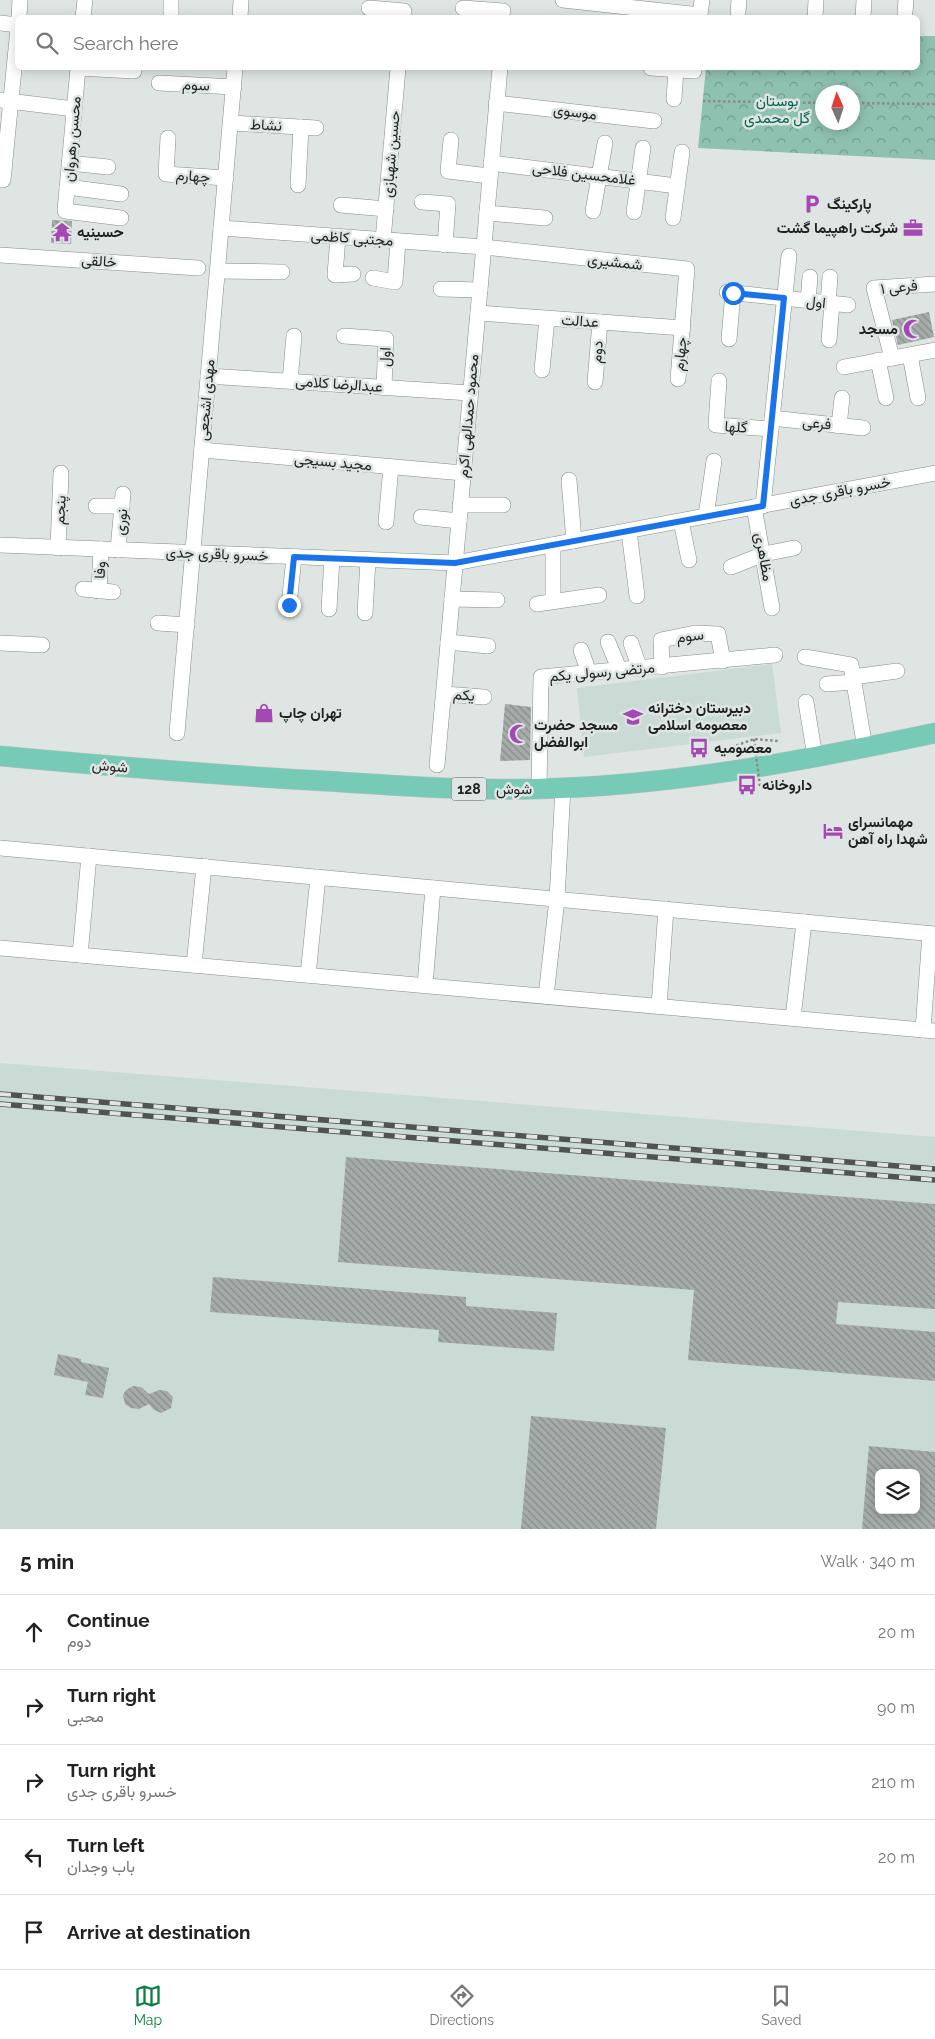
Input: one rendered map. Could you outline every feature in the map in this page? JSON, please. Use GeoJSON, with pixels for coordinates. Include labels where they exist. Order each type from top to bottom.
{"type":"FeatureCollection","features":[{"type":"Feature","properties":{"kind":"main road","name":"شوش"},"geometry":{"type":"LineString","coordinates":[[0,756],[172,772],[419,788],[539,789],[685,777],[815,758],[935,733]]}},
{"type":"Feature","properties":{"kind":"street"},"geometry":{"type":"LineString","coordinates":[[19,15],[20,0]]}},
{"type":"Feature","properties":{"kind":"street"},"geometry":{"type":"LineString","coordinates":[[83,15],[85,0]]}},
{"type":"Feature","properties":{"kind":"street"},"geometry":{"type":"LineString","coordinates":[[240,15],[241,0]]}},
{"type":"Feature","properties":{"kind":"street"},"geometry":{"type":"LineString","coordinates":[[563,0],[700,15],[702,0]]}},
{"type":"Feature","properties":{"kind":"street"},"geometry":{"type":"LineString","coordinates":[[815,15],[816,0]]}},
{"type":"Feature","properties":{"kind":"street"},"geometry":{"type":"LineString","coordinates":[[863,15],[864,0]]}},
{"type":"Feature","properties":{"kind":"street"},"geometry":{"type":"LineString","coordinates":[[369,8],[404,10]]}},
{"type":"Feature","properties":{"kind":"street"},"geometry":{"type":"LineString","coordinates":[[462,8],[504,9]]}},
{"type":"Feature","properties":{"kind":"street"},"geometry":{"type":"LineString","coordinates":[[0,23],[15,25]]}},
{"type":"Feature","properties":{"kind":"street"},"geometry":{"type":"LineString","coordinates":[[2,180],[5,101],[15,46]]}},
{"type":"Feature","properties":{"kind":"street","name":"محسن رهروان"},"geometry":{"type":"LineString","coordinates":[[78,70],[65,211],[121,218]]}},
{"type":"Feature","properties":{"kind":"street"},"geometry":{"type":"LineString","coordinates":[[115,70],[134,71]]}},
{"type":"Feature","properties":{"kind":"street","name":"مهدی اشجعی"},"geometry":{"type":"LineString","coordinates":[[177,733],[235,70]]}},
{"type":"Feature","properties":{"kind":"street","name":"حسین شهبازی"},"geometry":{"type":"LineString","coordinates":[[390,241],[386,208],[398,70]]}},
{"type":"Feature","properties":{"kind":"street","name":"محمود حمدالهی اکرم"},"geometry":{"type":"LineString","coordinates":[[437,766],[500,70]]}},
{"type":"Feature","properties":{"kind":"street"},"geometry":{"type":"LineString","coordinates":[[673,70],[674,98]]}},
{"type":"Feature","properties":{"kind":"street"},"geometry":{"type":"LineString","coordinates":[[680,70],[694,72]]}},
{"type":"Feature","properties":{"kind":"street","name":"سوم"},"geometry":{"type":"LineString","coordinates":[[159,83],[234,87]]}},
{"type":"Feature","properties":{"kind":"street"},"geometry":{"type":"LineString","coordinates":[[5,101],[74,109]]}},
{"type":"Feature","properties":{"kind":"street","name":"موسوی"},"geometry":{"type":"LineString","coordinates":[[496,103],[654,121]]}},
{"type":"Feature","properties":{"kind":"street","name":"نشاط"},"geometry":{"type":"LineString","coordinates":[[231,122],[308,127],[298,185]]}},
{"type":"Feature","properties":{"kind":"street","name":"چهارم"},"geometry":{"type":"LineString","coordinates":[[168,138],[166,174],[226,178]]}},
{"type":"Feature","properties":{"kind":"street","name":"غلامحسین فلاحی"},"geometry":{"type":"LineString","coordinates":[[451,140],[448,171],[490,169],[600,176],[677,186]]}},
{"type":"Feature","properties":{"kind":"street"},"geometry":{"type":"LineString","coordinates":[[592,212],[605,143]]}},
{"type":"Feature","properties":{"kind":"street"},"geometry":{"type":"LineString","coordinates":[[634,212],[643,148]]}},
{"type":"Feature","properties":{"kind":"street"},"geometry":{"type":"LineString","coordinates":[[672,218],[682,152]]}},
{"type":"Feature","properties":{"kind":"street"},"geometry":{"type":"LineString","coordinates":[[70,163],[108,167]]}},
{"type":"Feature","properties":{"kind":"street"},"geometry":{"type":"LineString","coordinates":[[67,187],[121,194]]}},
{"type":"Feature","properties":{"kind":"street"},"geometry":{"type":"LineString","coordinates":[[422,202],[448,204],[445,245]]}},
{"type":"Feature","properties":{"kind":"street"},"geometry":{"type":"LineString","coordinates":[[342,205],[386,208]]}},
{"type":"Feature","properties":{"kind":"street"},"geometry":{"type":"LineString","coordinates":[[486,213],[545,218]]}},
{"type":"Feature","properties":{"kind":"street","name":"مجتبی کاظمی"},"geometry":{"type":"LineString","coordinates":[[221,228],[484,247]]}},
{"type":"Feature","properties":{"kind":"street"},"geometry":{"type":"LineString","coordinates":[[338,237],[335,275],[353,274]]}},
{"type":"Feature","properties":{"kind":"street"},"geometry":{"type":"LineString","coordinates":[[373,278],[395,282],[390,241]]}},
{"type":"Feature","properties":{"kind":"street","name":"شمشیری"},"geometry":{"type":"LineString","coordinates":[[484,247],[687,269],[683,328]]}},
{"type":"Feature","properties":{"kind":"street","name":"خالقی"},"geometry":{"type":"LineString","coordinates":[[0,255],[198,268]]}},
{"type":"Feature","properties":{"kind":"street"},"geometry":{"type":"LineString","coordinates":[[729,340],[730,292],[784,298],[789,256]]}},
{"type":"Feature","properties":{"kind":"street"},"geometry":{"type":"LineString","coordinates":[[218,271],[282,272]]}},
{"type":"Feature","properties":{"kind":"street"},"geometry":{"type":"LineString","coordinates":[[829,340],[830,277]]}},
{"type":"Feature","properties":{"kind":"street"},"geometry":{"type":"LineString","coordinates":[[808,301],[810,278]]}},
{"type":"Feature","properties":{"kind":"street","name":"فرعی ۱"},"geometry":{"type":"LineString","coordinates":[[885,359],[874,288],[935,284]]}},
{"type":"Feature","properties":{"kind":"street"},"geometry":{"type":"LineString","coordinates":[[441,289],[480,290]]}},
{"type":"Feature","properties":{"kind":"street","name":"اول"},"geometry":{"type":"LineString","coordinates":[[784,298],[848,305]]}},
{"type":"Feature","properties":{"kind":"street","name":"مظاهری"},"geometry":{"type":"LineString","coordinates":[[772,608],[759,506],[771,424],[784,298]]}},
{"type":"Feature","properties":{"kind":"street","name":"عدالت"},"geometry":{"type":"LineString","coordinates":[[478,313],[683,328]]}},
{"type":"Feature","properties":{"kind":"street"},"geometry":{"type":"LineString","coordinates":[[542,370],[547,319]]}},
{"type":"Feature","properties":{"kind":"street","name":"دوم"},"geometry":{"type":"LineString","coordinates":[[595,382],[600,322]]}},
{"type":"Feature","properties":{"kind":"street","name":"چهارم"},"geometry":{"type":"LineString","coordinates":[[678,379],[683,328]]}},
{"type":"Feature","properties":{"kind":"street"},"geometry":{"type":"LineString","coordinates":[[290,381],[294,336]]}},
{"type":"Feature","properties":{"kind":"street","name":"اول"},"geometry":{"type":"LineString","coordinates":[[344,336],[386,339],[384,387]]}},
{"type":"Feature","properties":{"kind":"street"},"geometry":{"type":"LineString","coordinates":[[844,367],[935,350]]}},
{"type":"Feature","properties":{"kind":"street"},"geometry":{"type":"LineString","coordinates":[[910,355],[918,398]]}},
{"type":"Feature","properties":{"kind":"street"},"geometry":{"type":"LineString","coordinates":[[885,359],[886,398]]}},
{"type":"Feature","properties":{"kind":"street","name":"عبدالرضا کلامی"},"geometry":{"type":"LineString","coordinates":[[208,376],[470,393]]}},
{"type":"Feature","properties":{"kind":"street","name":"گلها"},"geometry":{"type":"LineString","coordinates":[[719,381],[716,425],[771,424]]}},
{"type":"Feature","properties":{"kind":"street"},"geometry":{"type":"LineString","coordinates":[[839,426],[842,398]]}},
{"type":"Feature","properties":{"kind":"street","name":"فرعی"},"geometry":{"type":"LineString","coordinates":[[771,424],[863,428]]}},
{"type":"Feature","properties":{"kind":"street","name":"مجید بسیجی"},"geometry":{"type":"LineString","coordinates":[[202,450],[463,473]]}},
{"type":"Feature","properties":{"kind":"street"},"geometry":{"type":"LineString","coordinates":[[706,516],[714,461]]}},
{"type":"Feature","properties":{"kind":"street"},"geometry":{"type":"LineString","coordinates":[[386,522],[391,467]]}},
{"type":"Feature","properties":{"kind":"street","name":"پنجم"},"geometry":{"type":"LineString","coordinates":[[58,548],[62,473]]}},
{"type":"Feature","properties":{"kind":"street","name":"خسرو باقری جدی"},"geometry":{"type":"LineString","coordinates":[[0,546],[455,563],[935,474]]}},
{"type":"Feature","properties":{"kind":"street"},"geometry":{"type":"LineString","coordinates":[[568,480],[574,541]]}},
{"type":"Feature","properties":{"kind":"street","name":"نوری"},"geometry":{"type":"LineString","coordinates":[[96,506],[123,500],[118,550]]}},
{"type":"Feature","properties":{"kind":"street"},"geometry":{"type":"LineString","coordinates":[[460,505],[503,505]]}},
{"type":"Feature","properties":{"kind":"street"},"geometry":{"type":"LineString","coordinates":[[421,517],[459,521]]}},
{"type":"Feature","properties":{"kind":"street"},"geometry":{"type":"LineString","coordinates":[[681,521],[689,560]]}},
{"type":"Feature","properties":{"kind":"street"},"geometry":{"type":"LineString","coordinates":[[628,531],[637,596]]}},
{"type":"Feature","properties":{"kind":"street"},"geometry":{"type":"LineString","coordinates":[[553,545],[553,601]]}},
{"type":"Feature","properties":{"kind":"street"},"geometry":{"type":"LineString","coordinates":[[730,567],[764,554],[794,548]]}},
{"type":"Feature","properties":{"kind":"street","name":"وفا"},"geometry":{"type":"LineString","coordinates":[[83,589],[106,592],[100,549]]}},
{"type":"Feature","properties":{"kind":"street"},"geometry":{"type":"LineString","coordinates":[[289,605],[294,557]]}},
{"type":"Feature","properties":{"kind":"street"},"geometry":{"type":"LineString","coordinates":[[329,609],[332,558]]}},
{"type":"Feature","properties":{"kind":"street"},"geometry":{"type":"LineString","coordinates":[[365,613],[368,560]]}},
{"type":"Feature","properties":{"kind":"street"},"geometry":{"type":"LineString","coordinates":[[537,604],[599,595]]}},
{"type":"Feature","properties":{"kind":"street"},"geometry":{"type":"LineString","coordinates":[[452,599],[497,600]]}},
{"type":"Feature","properties":{"kind":"street"},"geometry":{"type":"LineString","coordinates":[[158,623],[187,625]]}},
{"type":"Feature","properties":{"kind":"street","name":"سوم"},"geometry":{"type":"LineString","coordinates":[[662,667],[660,640],[695,633],[718,634],[723,660]]}},
{"type":"Feature","properties":{"kind":"street"},"geometry":{"type":"LineString","coordinates":[[448,642],[488,646]]}},
{"type":"Feature","properties":{"kind":"street"},"geometry":{"type":"LineString","coordinates":[[608,642],[620,671]]}},
{"type":"Feature","properties":{"kind":"street"},"geometry":{"type":"LineString","coordinates":[[631,642],[640,669]]}},
{"type":"Feature","properties":{"kind":"street"},"geometry":{"type":"LineString","coordinates":[[0,643],[42,645]]}},
{"type":"Feature","properties":{"kind":"street"},"geometry":{"type":"LineString","coordinates":[[581,650],[589,673]]}},
{"type":"Feature","properties":{"kind":"street","name":"مرتضی رسولی یکم"},"geometry":{"type":"LineString","coordinates":[[539,789],[541,677],[775,655]]}},
{"type":"Feature","properties":{"kind":"street"},"geometry":{"type":"LineString","coordinates":[[805,657],[853,675]]}},
{"type":"Feature","properties":{"kind":"street"},"geometry":{"type":"LineString","coordinates":[[827,684],[853,675],[897,671]]}},
{"type":"Feature","properties":{"kind":"street"},"geometry":{"type":"LineString","coordinates":[[853,675],[865,748]]}},
{"type":"Feature","properties":{"kind":"street","name":"یکم"},"geometry":{"type":"LineString","coordinates":[[444,694],[484,697]]}},
{"type":"Feature","properties":{"kind":"street"},"geometry":{"type":"LineString","coordinates":[[806,702],[815,758]]}},
{"type":"Feature","properties":{"kind":"street"},"geometry":{"type":"LineString","coordinates":[[546,996],[557,899],[563,788]]}},
{"type":"Feature","properties":{"kind":"street"},"geometry":{"type":"LineString","coordinates":[[0,848],[933,934],[929,1031],[0,948]]}},
{"type":"Feature","properties":{"kind":"street"},"geometry":{"type":"LineString","coordinates":[[80,955],[89,856]]}},
{"type":"Feature","properties":{"kind":"street"},"geometry":{"type":"LineString","coordinates":[[194,965],[204,866]]}},
{"type":"Feature","properties":{"kind":"street"},"geometry":{"type":"LineString","coordinates":[[308,975],[318,877]]}},
{"type":"Feature","properties":{"kind":"street"},"geometry":{"type":"LineString","coordinates":[[425,985],[433,888]]}},
{"type":"Feature","properties":{"kind":"street"},"geometry":{"type":"LineString","coordinates":[[659,1006],[666,909]]}},
{"type":"Feature","properties":{"kind":"street"},"geometry":{"type":"LineString","coordinates":[[793,1018],[804,922]]}},
{"type":"Feature","properties":{"kind":"path"},"geometry":{"type":"LineString","coordinates":[[702,101],[815,103]]}},
{"type":"Feature","properties":{"kind":"path"},"geometry":{"type":"LineString","coordinates":[[860,103],[935,104]]}},
{"type":"Feature","properties":{"kind":"path"},"geometry":{"type":"LineString","coordinates":[[754,739],[760,787]]}},
{"type":"Feature","properties":{"kind":"path"},"geometry":{"type":"LineString","coordinates":[[727,749],[754,739],[778,741]]}},
{"type":"Feature","properties":{"kind":"shaded area"},"geometry":{"type":"Polygon","coordinates":[[[772,664],[781,733],[584,757],[577,688],[772,664]]]}},
{"type":"Feature","properties":{"kind":"shaded area"},"geometry":{"type":"Polygon","coordinates":[[[0,1063],[935,1137],[935,1529],[0,1529],[0,1063]]]}},
{"type":"Feature","properties":{"kind":"green space","name":"بوستان گل محمدی"},"geometry":{"type":"Polygon","coordinates":[[[920,36],[935,36],[935,160],[698,148],[706,70],[920,70],[920,36]]]}},
{"type":"Feature","properties":{"kind":"building","name":"حسینیه"},"geometry":{"type":"Polygon","coordinates":[[[52,220],[72,221],[71,244],[51,243],[52,220]]]}},
{"type":"Feature","properties":{"kind":"building","name":"مسجد"},"geometry":{"type":"Polygon","coordinates":[[[929,312],[934,337],[898,345],[892,320],[929,312]]]}},
{"type":"Feature","properties":{"kind":"building","name":"مسجد حضرت ابوالفضل"},"geometry":{"type":"Polygon","coordinates":[[[505,704],[531,707],[530,760],[500,761],[505,704]]]}},
{"type":"Feature","properties":{"kind":"building"},"geometry":{"type":"Polygon","coordinates":[[[346,1157],[935,1204],[935,1309],[838,1302],[836,1324],[935,1332],[935,1381],[688,1360],[694,1290],[338,1262],[346,1157]]]}},
{"type":"Feature","properties":{"kind":"building"},"geometry":{"type":"Polygon","coordinates":[[[213,1277],[466,1297],[466,1306],[557,1313],[554,1351],[438,1342],[439,1330],[210,1312],[213,1277]]]}},
{"type":"Feature","properties":{"kind":"building"},"geometry":{"type":"Polygon","coordinates":[[[58,1354],[81,1359],[81,1362],[109,1368],[103,1398],[85,1395],[88,1382],[54,1375],[58,1354]]]}},
{"type":"Feature","properties":{"kind":"building"},"geometry":{"type":"Polygon","coordinates":[[[133,1386],[141,1387],[149,1394],[159,1390],[167,1391],[173,1397],[171,1408],[161,1413],[154,1410],[149,1404],[139,1409],[131,1408],[125,1404],[123,1395],[126,1390],[133,1386]]]}},
{"type":"Feature","properties":{"kind":"building"},"geometry":{"type":"Polygon","coordinates":[[[531,1416],[666,1428],[656,1529],[521,1529],[531,1416]]]}},
{"type":"Feature","properties":{"kind":"building"},"geometry":{"type":"Polygon","coordinates":[[[869,1446],[935,1452],[935,1529],[862,1529],[869,1446]]]}},
{"type":"Feature","properties":{"kind":"railway"},"geometry":{"type":"LineString","coordinates":[[0,1094],[935,1169]]}},
{"type":"Feature","properties":{"kind":"railway"},"geometry":{"type":"LineString","coordinates":[[0,1104],[935,1180]]}},
{"type":"Feature","properties":{"kind":"place","name":"پارکینگ"},"geometry":{"type":"Point","coordinates":[812,204]}},
{"type":"Feature","properties":{"kind":"place","name":"شركت راهپيما گشت"},"geometry":{"type":"Point","coordinates":[913,228]}},
{"type":"Feature","properties":{"kind":"place","name":"حسینیه"},"geometry":{"type":"Point","coordinates":[62,232]}},
{"type":"Feature","properties":{"kind":"place","name":"مسجد"},"geometry":{"type":"Point","coordinates":[913,329]}},
{"type":"Feature","properties":{"kind":"place","name":"تهران چاپ"},"geometry":{"type":"Point","coordinates":[264,713]}},
{"type":"Feature","properties":{"kind":"place","name":"دبیرستان دخترانه معصومه اسلامی"},"geometry":{"type":"Point","coordinates":[633,717]}},
{"type":"Feature","properties":{"kind":"place","name":"مسجد حضرت ابوالفضل"},"geometry":{"type":"Point","coordinates":[519,734]}},
{"type":"Feature","properties":{"kind":"place","name":"معصومیه"},"geometry":{"type":"Point","coordinates":[699,748]}},
{"type":"Feature","properties":{"kind":"place","name":"داروخانه"},"geometry":{"type":"Point","coordinates":[747,785]}},
{"type":"Feature","properties":{"kind":"place","name":"مهمانسرای شهدا راه آهن"},"geometry":{"type":"Point","coordinates":[833,831]}},
{"type":"Feature","properties":{"kind":"route"},"geometry":{"type":"LineString","coordinates":[[289,605],[294,557],[455,563],[763,506],[784,298],[733,293]]}}]}
